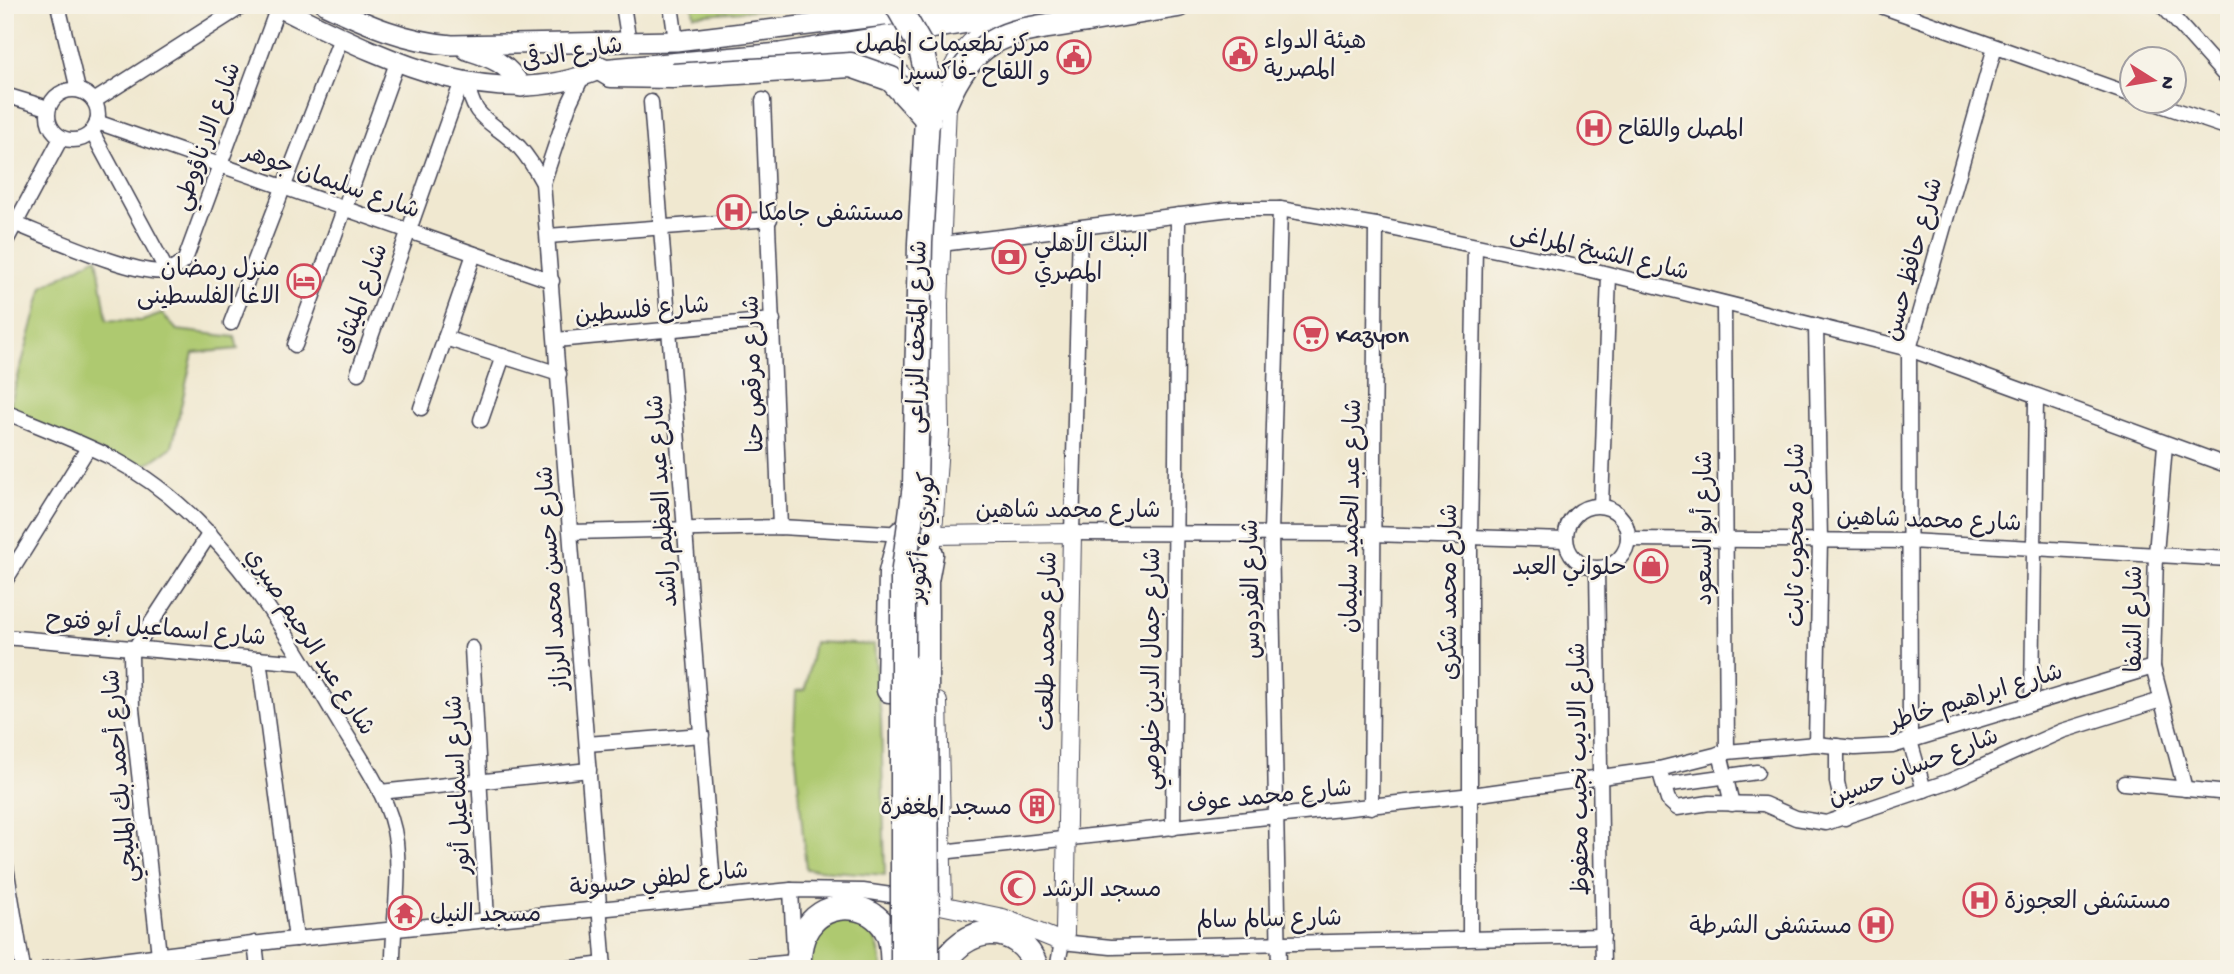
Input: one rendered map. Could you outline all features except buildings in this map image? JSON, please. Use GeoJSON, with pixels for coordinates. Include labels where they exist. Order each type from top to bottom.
{"type":"FeatureCollection","features":[{"type":"Feature","properties":{"kind":"highway"},"geometry":{"type":"LineString","coordinates":[[931,121],[925,63],[907,8],[936,5]]}},
{"type":"Feature","properties":{"kind":"highway"},"geometry":{"type":"LineString","coordinates":[[931,121],[964,65],[979,50],[999,37],[1083,13],[1178,5]]}},
{"type":"Feature","properties":{"kind":"highway"},"geometry":{"type":"LineString","coordinates":[[591,73],[673,76],[851,65],[891,79],[931,121]]}},
{"type":"Feature","properties":{"kind":"highway","name":"كوبري 6 أكتوبر"},"geometry":{"type":"LineString","coordinates":[[903,969],[903,576],[915,485],[920,243],[931,121]]}},
{"type":"Feature","properties":{"kind":"highway","name":"كوبري 6 أكتوبر"},"geometry":{"type":"LineString","coordinates":[[918,969],[915,587],[927,485],[931,121]]}},
{"type":"Feature","properties":{"kind":"highway"},"geometry":{"type":"LineString","coordinates":[[895,969],[892,895],[891,572],[901,533]]}},
{"type":"Feature","properties":{"kind":"highway"},"geometry":{"type":"LineString","coordinates":[[927,969],[926,581],[932,544]]}},
{"type":"Feature","properties":{"kind":"highway"},"geometry":{"type":"LineString","coordinates":[[797,962],[812,922],[824,912],[854,907],[880,921],[889,934],[895,969]]}},
{"type":"Feature","properties":{"kind":"highway"},"geometry":{"type":"LineString","coordinates":[[942,969],[956,946],[966,939],[989,933],[1001,934],[1022,946],[1043,968]]}},
{"type":"Feature","properties":{"kind":"main road","name":"شارع الدقى"},"geometry":{"type":"LineString","coordinates":[[326,5],[385,32],[418,42],[452,46],[677,41],[907,8],[975,5]]}},
{"type":"Feature","properties":{"kind":"main road","name":"شارع الدقى"},"geometry":{"type":"LineString","coordinates":[[276,6],[428,74],[521,87],[591,73],[851,43],[1019,15],[1083,13]]}},
{"type":"Feature","properties":{"kind":"main road"},"geometry":{"type":"LineString","coordinates":[[452,46],[503,62],[513,72],[521,87]]}},
{"type":"Feature","properties":{"kind":"street"},"geometry":{"type":"LineString","coordinates":[[58,5],[78,90],[94,101]]}},
{"type":"Feature","properties":{"kind":"street"},"geometry":{"type":"LineString","coordinates":[[94,101],[244,5]]}},
{"type":"Feature","properties":{"kind":"street"},"geometry":{"type":"LineString","coordinates":[[623,5],[628,43]]}},
{"type":"Feature","properties":{"kind":"street"},"geometry":{"type":"LineString","coordinates":[[671,5],[677,41]]}},
{"type":"Feature","properties":{"kind":"street"},"geometry":{"type":"LineString","coordinates":[[1878,5],[2118,90]]}},
{"type":"Feature","properties":{"kind":"street"},"geometry":{"type":"LineString","coordinates":[[2162,5],[2229,80]]}},
{"type":"Feature","properties":{"kind":"street","name":"شارع الارناؤوطي"},"geometry":{"type":"LineString","coordinates":[[167,271],[185,260],[276,6]]}},
{"type":"Feature","properties":{"kind":"street","name":"شارع المتحف الزراعى"},"geometry":{"type":"LineString","coordinates":[[943,905],[932,544],[940,431],[941,244],[948,80],[954,61],[966,45],[981,32],[1019,15]]}},
{"type":"Feature","properties":{"kind":"street"},"geometry":{"type":"LineString","coordinates":[[230,323],[341,37]]}},
{"type":"Feature","properties":{"kind":"street","name":"شارع المتحف الزراعى"},"geometry":{"type":"LineString","coordinates":[[851,43],[874,52],[897,67],[931,121],[912,208],[907,477],[901,533],[898,897]]}},
{"type":"Feature","properties":{"kind":"street","name":"شارع حافظ حسن"},"geometry":{"type":"LineString","coordinates":[[1924,790],[1910,741],[1909,349],[1995,47]]}},
{"type":"Feature","properties":{"kind":"street"},"geometry":{"type":"LineString","coordinates":[[295,345],[397,62]]}},
{"type":"Feature","properties":{"kind":"street","name":"شارع حسن محمد الرزاز"},"geometry":{"type":"LineString","coordinates":[[591,73],[570,102],[543,183],[604,967]]}},
{"type":"Feature","properties":{"kind":"street","name":"شارع حسن محمد الرزاز"},"geometry":{"type":"LineString","coordinates":[[465,81],[468,98],[476,111],[519,147],[543,183]]}},
{"type":"Feature","properties":{"kind":"street","name":"شارع الميثاق"},"geometry":{"type":"LineString","coordinates":[[358,373],[465,81]]}},
{"type":"Feature","properties":{"kind":"street"},"geometry":{"type":"LineString","coordinates":[[78,90],[59,93],[48,108],[49,125],[61,138],[78,140],[94,127]]}},
{"type":"Feature","properties":{"kind":"street"},"geometry":{"type":"LineString","coordinates":[[5,95],[48,108]]}},
{"type":"Feature","properties":{"kind":"street","name":"شارع مرقص حنا"},"geometry":{"type":"LineString","coordinates":[[763,100],[770,219],[780,527]]}},
{"type":"Feature","properties":{"kind":"street"},"geometry":{"type":"LineString","coordinates":[[16,224],[141,270],[167,271],[94,127],[94,101]]}},
{"type":"Feature","properties":{"kind":"street","name":"شارع عبد العظيم راشد"},"geometry":{"type":"LineString","coordinates":[[651,102],[714,897]]}},
{"type":"Feature","properties":{"kind":"street"},"geometry":{"type":"LineString","coordinates":[[2188,114],[2229,128]]}},
{"type":"Feature","properties":{"kind":"street"},"geometry":{"type":"LineString","coordinates":[[931,121],[933,132],[946,140]]}},
{"type":"Feature","properties":{"kind":"street","name":"شارع سليمان جوهر"},"geometry":{"type":"LineString","coordinates":[[94,127],[220,165],[552,281]]}},
{"type":"Feature","properties":{"kind":"street"},"geometry":{"type":"LineString","coordinates":[[5,243],[61,138]]}},
{"type":"Feature","properties":{"kind":"street","name":"شارع الشيخ المراغى"},"geometry":{"type":"LineString","coordinates":[[941,244],[1231,209],[1280,209],[1376,225],[1609,275],[1909,349],[2036,398],[2229,466]]}},
{"type":"Feature","properties":{"kind":"street","name":"شارع الفردوس"},"geometry":{"type":"LineString","coordinates":[[1279,969],[1271,533],[1280,209]]}},
{"type":"Feature","properties":{"kind":"street","name":"شارع جمال الدين خلوصي"},"geometry":{"type":"LineString","coordinates":[[1173,828],[1178,215]]}},
{"type":"Feature","properties":{"kind":"street"},"geometry":{"type":"LineString","coordinates":[[548,236],[770,219]]}},
{"type":"Feature","properties":{"kind":"street","name":"شارع عبد الحميد سليمان"},"geometry":{"type":"LineString","coordinates":[[1371,807],[1376,225]]}},
{"type":"Feature","properties":{"kind":"street","name":"شارع محمد طلعت"},"geometry":{"type":"LineString","coordinates":[[1043,968],[1062,942],[1067,922],[1072,533],[1080,228]]}},
{"type":"Feature","properties":{"kind":"street","name":"شارع محمد شكرى"},"geometry":{"type":"LineString","coordinates":[[1470,939],[1470,536],[1475,246]]}},
{"type":"Feature","properties":{"kind":"street"},"geometry":{"type":"LineString","coordinates":[[421,408],[474,254]]}},
{"type":"Feature","properties":{"kind":"street"},"geometry":{"type":"LineString","coordinates":[[1601,506],[1609,275]]}},
{"type":"Feature","properties":{"kind":"street","name":"شارع أبو السعود"},"geometry":{"type":"LineString","coordinates":[[1724,304],[1727,538],[1723,752],[1732,804]]}},
{"type":"Feature","properties":{"kind":"street","name":"شارع فلسطين"},"geometry":{"type":"LineString","coordinates":[[556,340],[773,320]]}},
{"type":"Feature","properties":{"kind":"street","name":"شارع محجوب ثابت"},"geometry":{"type":"LineString","coordinates":[[1816,326],[1820,540],[1816,744]]}},
{"type":"Feature","properties":{"kind":"street"},"geometry":{"type":"LineString","coordinates":[[445,338],[559,374]]}},
{"type":"Feature","properties":{"kind":"street"},"geometry":{"type":"LineString","coordinates":[[481,420],[503,356]]}},
{"type":"Feature","properties":{"kind":"street"},"geometry":{"type":"LineString","coordinates":[[2032,702],[2036,398]]}},
{"type":"Feature","properties":{"kind":"street","name":"شارع عبد الرحيم صبري"},"geometry":{"type":"LineString","coordinates":[[5,412],[88,448],[147,480],[210,533],[242,569],[303,663],[380,792],[396,842],[393,969]]}},
{"type":"Feature","properties":{"kind":"street","name":"شارع الشفا"},"geometry":{"type":"LineString","coordinates":[[2165,445],[2156,554],[2153,667],[2185,789]]}},
{"type":"Feature","properties":{"kind":"street"},"geometry":{"type":"LineString","coordinates":[[5,581],[88,448]]}},
{"type":"Feature","properties":{"kind":"street"},"geometry":{"type":"LineString","coordinates":[[1601,506],[1610,509],[1624,521],[1628,539],[1615,563],[1597,569],[1588,567],[1573,557],[1566,540],[1572,519],[1590,507],[1601,506]]}},
{"type":"Feature","properties":{"kind":"street","name":"شارع محمد شاهين"},"geometry":{"type":"LineString","coordinates":[[571,532],[780,527],[901,533],[932,544],[1072,533],[1372,534],[1566,540]]}},
{"type":"Feature","properties":{"kind":"street","name":"شارع أحمد بك المليجي"},"geometry":{"type":"LineString","coordinates":[[159,955],[131,699],[130,666],[134,649],[210,533]]}},
{"type":"Feature","properties":{"kind":"street","name":"شارع محمد شاهين"},"geometry":{"type":"LineString","coordinates":[[1628,539],[1909,541],[2229,559]]}},
{"type":"Feature","properties":{"kind":"street","name":"شارع الاديب نجيب محفوظ"},"geometry":{"type":"LineString","coordinates":[[1597,569],[1603,969]]}},
{"type":"Feature","properties":{"kind":"street","name":"شارع اسماعيل أبو فتوح"},"geometry":{"type":"LineString","coordinates":[[5,637],[303,663]]}},
{"type":"Feature","properties":{"kind":"street","name":"شارع اسماعيل أنور"},"geometry":{"type":"LineString","coordinates":[[472,648],[487,920]]}},
{"type":"Feature","properties":{"kind":"street"},"geometry":{"type":"LineString","coordinates":[[260,659],[296,939]]}},
{"type":"Feature","properties":{"kind":"street","name":"شارع ابراهيم خاطر"},"geometry":{"type":"LineString","coordinates":[[1601,776],[1659,769],[1723,752],[1816,744],[1874,748],[1910,741],[2153,667]]}},
{"type":"Feature","properties":{"kind":"street","name":"شارع حسان حسين"},"geometry":{"type":"LineString","coordinates":[[1664,785],[1670,804],[1677,808],[1732,804],[1771,806],[1815,822],[1826,823],[1924,790],[2062,731],[2161,700]]}},
{"type":"Feature","properties":{"kind":"street"},"geometry":{"type":"LineString","coordinates":[[587,744],[702,735]]}},
{"type":"Feature","properties":{"kind":"street"},"geometry":{"type":"LineString","coordinates":[[1837,746],[1837,782],[1845,818]]}},
{"type":"Feature","properties":{"kind":"street"},"geometry":{"type":"LineString","coordinates":[[1659,769],[1664,785],[1757,772]]}},
{"type":"Feature","properties":{"kind":"street"},"geometry":{"type":"LineString","coordinates":[[380,792],[589,770]]}},
{"type":"Feature","properties":{"kind":"street","name":"شارع محمد عوف"},"geometry":{"type":"LineString","coordinates":[[941,852],[1278,818],[1472,795],[1601,776]]}},
{"type":"Feature","properties":{"kind":"street"},"geometry":{"type":"LineString","coordinates":[[2124,783],[2229,793]]}},
{"type":"Feature","properties":{"kind":"street"},"geometry":{"type":"LineString","coordinates":[[5,861],[23,969]]}},
{"type":"Feature","properties":{"kind":"street"},"geometry":{"type":"LineString","coordinates":[[718,969],[797,962],[791,890]]}},
{"type":"Feature","properties":{"kind":"street","name":"شارع لطفي حسونة"},"geometry":{"type":"LineString","coordinates":[[46,969],[255,943],[791,890],[863,891],[943,905]]}},
{"type":"Feature","properties":{"kind":"street","name":"شارع سالم سالم"},"geometry":{"type":"LineString","coordinates":[[943,905],[1003,918],[1062,942],[1111,947],[1603,936]]}},
{"type":"Feature","properties":{"kind":"street"},"geometry":{"type":"LineString","coordinates":[[255,943],[258,969]]}},
{"type":"Feature","properties":{"kind":"street"},"geometry":{"type":"LineString","coordinates":[[563,969],[604,967]]}},
{"type":"Feature","properties":{"kind":"green space"},"geometry":{"type":"Polygon","coordinates":[[[692,5],[817,5],[694,15],[692,5]]]}},
{"type":"Feature","properties":{"kind":"green space"},"geometry":{"type":"Polygon","coordinates":[[[97,257],[107,320],[142,321],[162,314],[177,330],[235,337],[238,349],[193,353],[172,447],[140,469],[8,413],[43,287],[97,257]]]}},
{"type":"Feature","properties":{"kind":"green space"},"geometry":{"type":"Polygon","coordinates":[[[814,642],[874,645],[881,718],[885,875],[806,869],[794,735],[796,691],[805,690],[814,642]]]}},
{"type":"Feature","properties":{"kind":"green space"},"geometry":{"type":"Polygon","coordinates":[[[836,920],[857,925],[871,933],[881,957],[882,969],[809,969],[816,940],[823,930],[836,920]]]}},
{"type":"Feature","properties":{"kind":"place","name":"هيئة الدواء المصرية"},"geometry":{"type":"Point","coordinates":[1240,54]}},
{"type":"Feature","properties":{"kind":"place","name":"مركز تطعيمات المصل و اللقاح -فاكسيرا"},"geometry":{"type":"Point","coordinates":[1074,57]}},
{"type":"Feature","properties":{"kind":"place","name":"المصل واللقاح"},"geometry":{"type":"Point","coordinates":[1594,128]}},
{"type":"Feature","properties":{"kind":"place","name":"مستشفى جامكا"},"geometry":{"type":"Point","coordinates":[734,212]}},
{"type":"Feature","properties":{"kind":"place","name":"البنك الأهلي المصري"},"geometry":{"type":"Point","coordinates":[1009,257]}},
{"type":"Feature","properties":{"kind":"place","name":"منزل رمضان الاغا الفلسطينى"},"geometry":{"type":"Point","coordinates":[304,281]}},
{"type":"Feature","properties":{"kind":"place","name":"Kazyon"},"geometry":{"type":"Point","coordinates":[1311,334]}},
{"type":"Feature","properties":{"kind":"place","name":"حلواني العبد"},"geometry":{"type":"Point","coordinates":[1651,566]}},
{"type":"Feature","properties":{"kind":"place","name":"مسجد المغفرة"},"geometry":{"type":"Point","coordinates":[1037,806]}},
{"type":"Feature","properties":{"kind":"place","name":"مسجد الرشد"},"geometry":{"type":"Point","coordinates":[1018,888]}},
{"type":"Feature","properties":{"kind":"place","name":"مستشفى العجوزة"},"geometry":{"type":"Point","coordinates":[1980,900]}},
{"type":"Feature","properties":{"kind":"place","name":"مسجد النيل"},"geometry":{"type":"Point","coordinates":[405,913]}},
{"type":"Feature","properties":{"kind":"place","name":"مستشفى الشرطة"},"geometry":{"type":"Point","coordinates":[1876,925]}}]}
